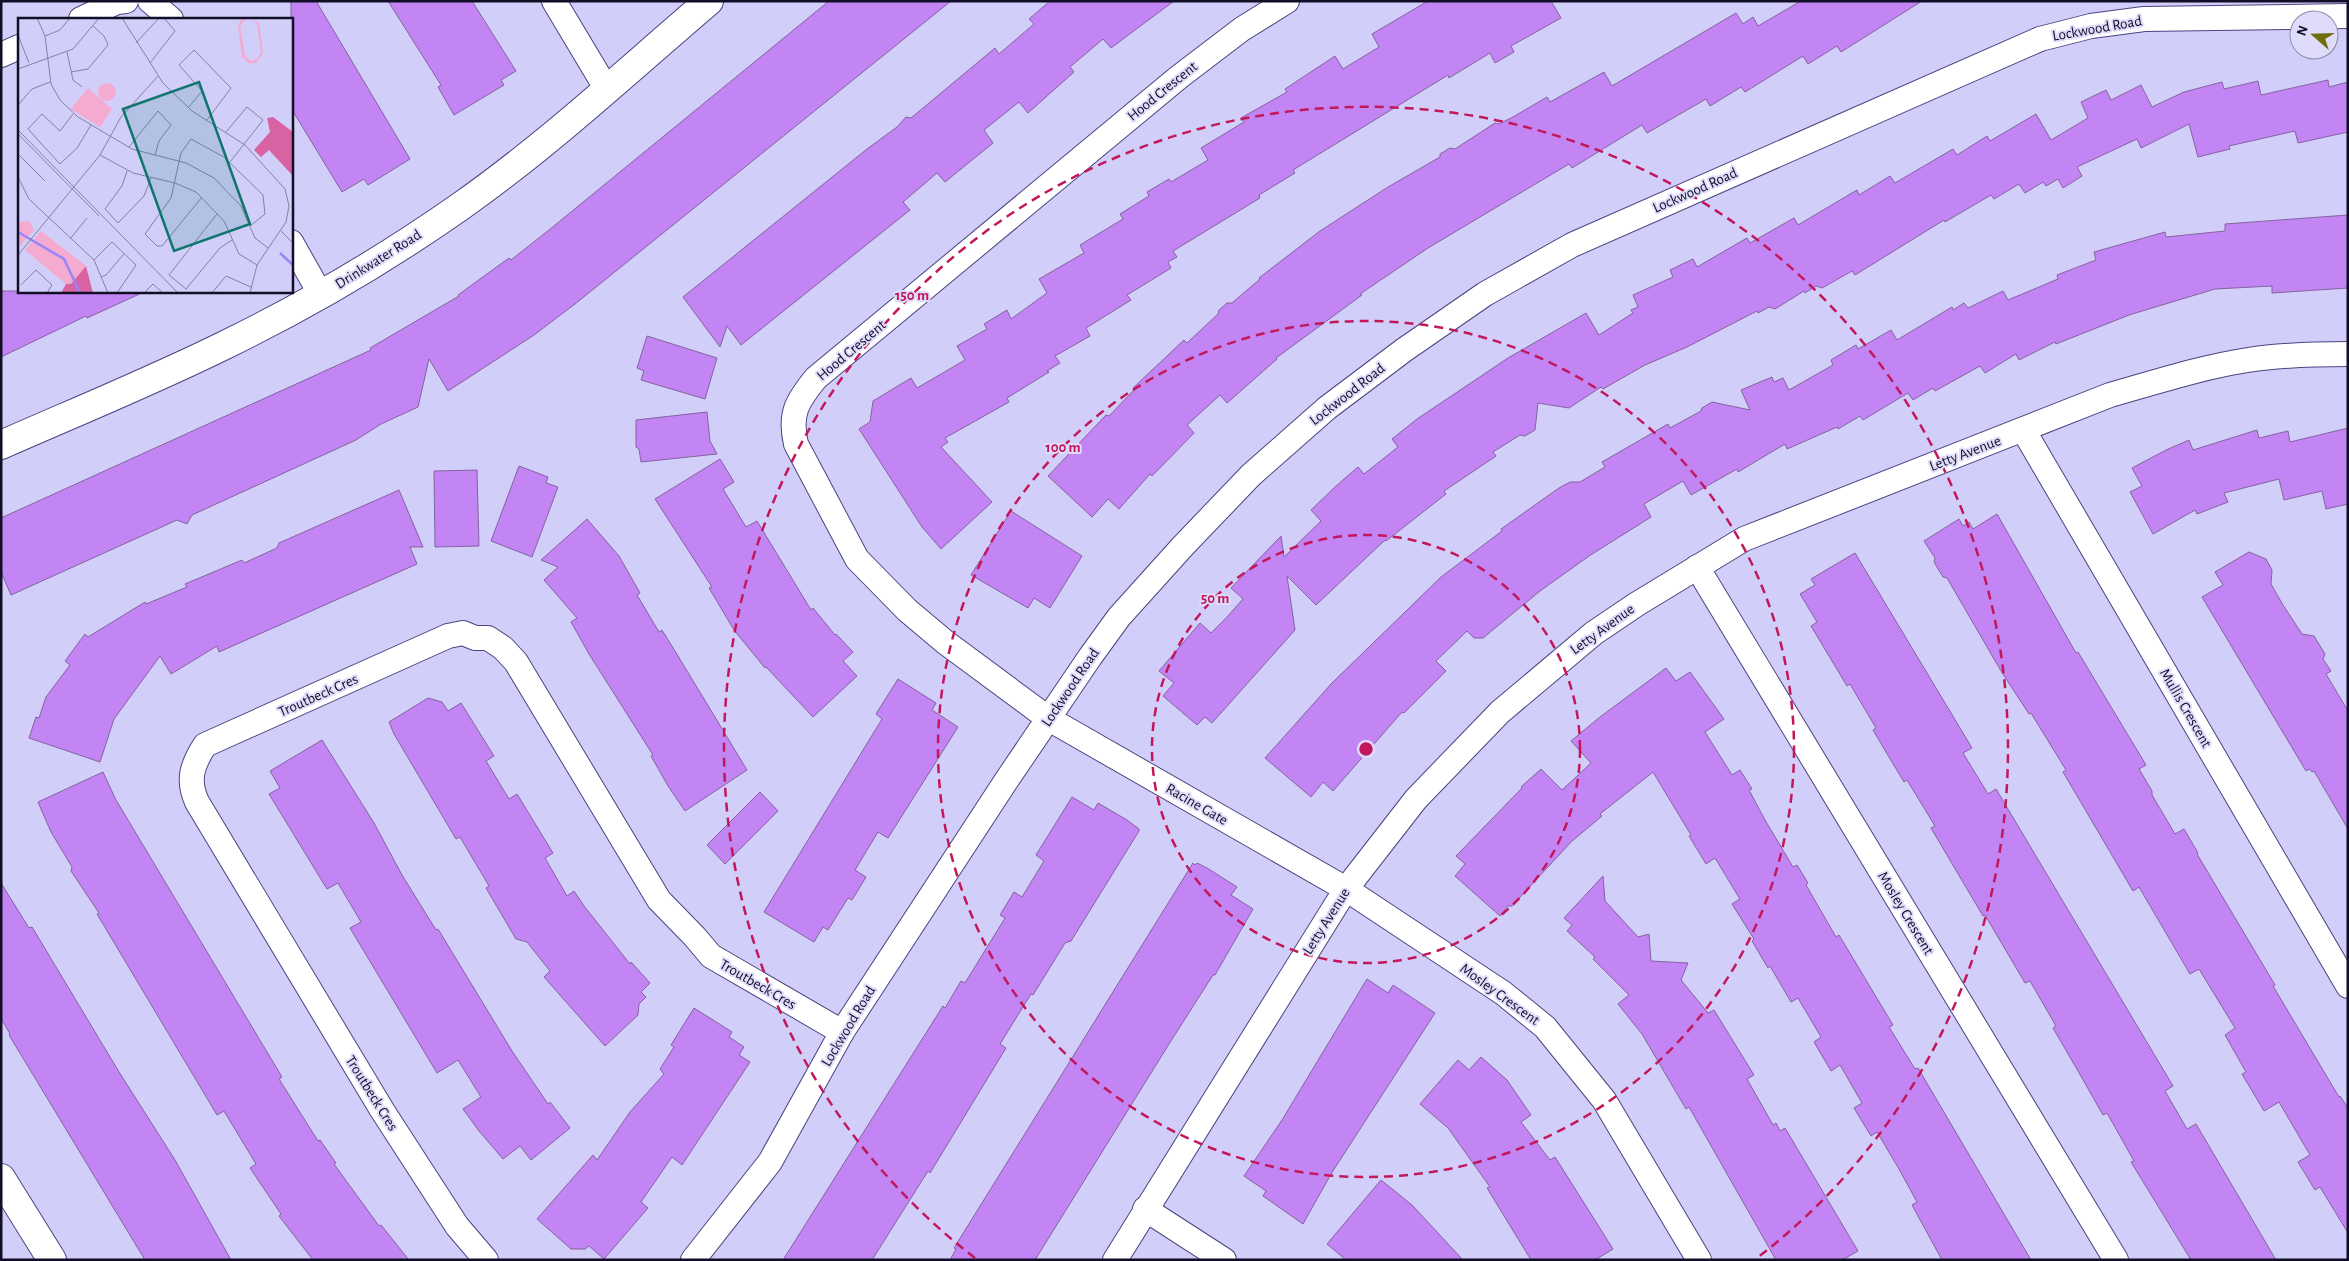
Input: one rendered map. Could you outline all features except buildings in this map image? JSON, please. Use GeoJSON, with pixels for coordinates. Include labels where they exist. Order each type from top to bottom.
{"type":"FeatureCollection","features":[{"type":"Feature","properties":{"kind":"street"},"geometry":{"type":"LineString","coordinates":[[82,18],[117,2],[126,1]]}},
{"type":"Feature","properties":{"kind":"street"},"geometry":{"type":"LineString","coordinates":[[150,1],[170,18]]}},
{"type":"Feature","properties":{"kind":"street"},"geometry":{"type":"LineString","coordinates":[[554,1],[606,88]]}},
{"type":"Feature","properties":{"kind":"street","name":"Drinkwater Road"},"geometry":{"type":"LineString","coordinates":[[1,445],[224,345],[321,295],[460,206],[518,164],[709,1]]}},
{"type":"Feature","properties":{"kind":"street","name":"Hood Crescent"},"geometry":{"type":"LineString","coordinates":[[1048,719],[945,642],[907,610],[857,559],[801,455],[792,429],[793,415],[798,403],[816,378],[1178,77],[1226,40],[1287,1]]}},
{"type":"Feature","properties":{"kind":"street","name":"Lockwood Road"},"geometry":{"type":"LineString","coordinates":[[693,1260],[770,1162],[842,1032],[1048,719],[1119,617],[1251,475],[1327,408],[1404,350],[1485,294],[1572,245],[2040,38],[2091,26],[2144,19],[2348,16]]}},
{"type":"Feature","properties":{"kind":"street"},"geometry":{"type":"LineString","coordinates":[[1,55],[18,47]]}},
{"type":"Feature","properties":{"kind":"street"},"geometry":{"type":"LineString","coordinates":[[292,244],[321,295]]}},
{"type":"Feature","properties":{"kind":"street","name":"Letty Avenue"},"geometry":{"type":"LineString","coordinates":[[1115,1260],[1346,889],[1416,799],[1500,712],[1594,633],[1744,539],[2024,431],[2110,395],[2172,377],[2248,360],[2305,354],[2348,354]]}},
{"type":"Feature","properties":{"kind":"street","name":"Mullis Crescent"},"geometry":{"type":"LineString","coordinates":[[2024,431],[2348,986]]}},
{"type":"Feature","properties":{"kind":"street","name":"Mosley Crescent"},"geometry":{"type":"LineString","coordinates":[[1697,567],[2116,1260]]}},
{"type":"Feature","properties":{"kind":"street","name":"Troutbeck Cres"},"geometry":{"type":"LineString","coordinates":[[486,1260],[457,1226],[382,1110],[197,802],[192,791],[193,764],[205,746],[448,636],[462,633],[474,638],[488,638],[502,648],[516,662],[659,900],[711,956],[842,1032]]}},
{"type":"Feature","properties":{"kind":"street","name":"Racine Gate"},"geometry":{"type":"LineString","coordinates":[[1048,719],[1346,889]]}},
{"type":"Feature","properties":{"kind":"street","name":"Mosley Crescent"},"geometry":{"type":"LineString","coordinates":[[1346,889],[1503,992],[1544,1027],[1604,1100],[1700,1260]]}},
{"type":"Feature","properties":{"kind":"street"},"geometry":{"type":"LineString","coordinates":[[1,1178],[52,1260]]}},
{"type":"Feature","properties":{"kind":"street"},"geometry":{"type":"LineString","coordinates":[[1145,1209],[1224,1260]]}}]}
